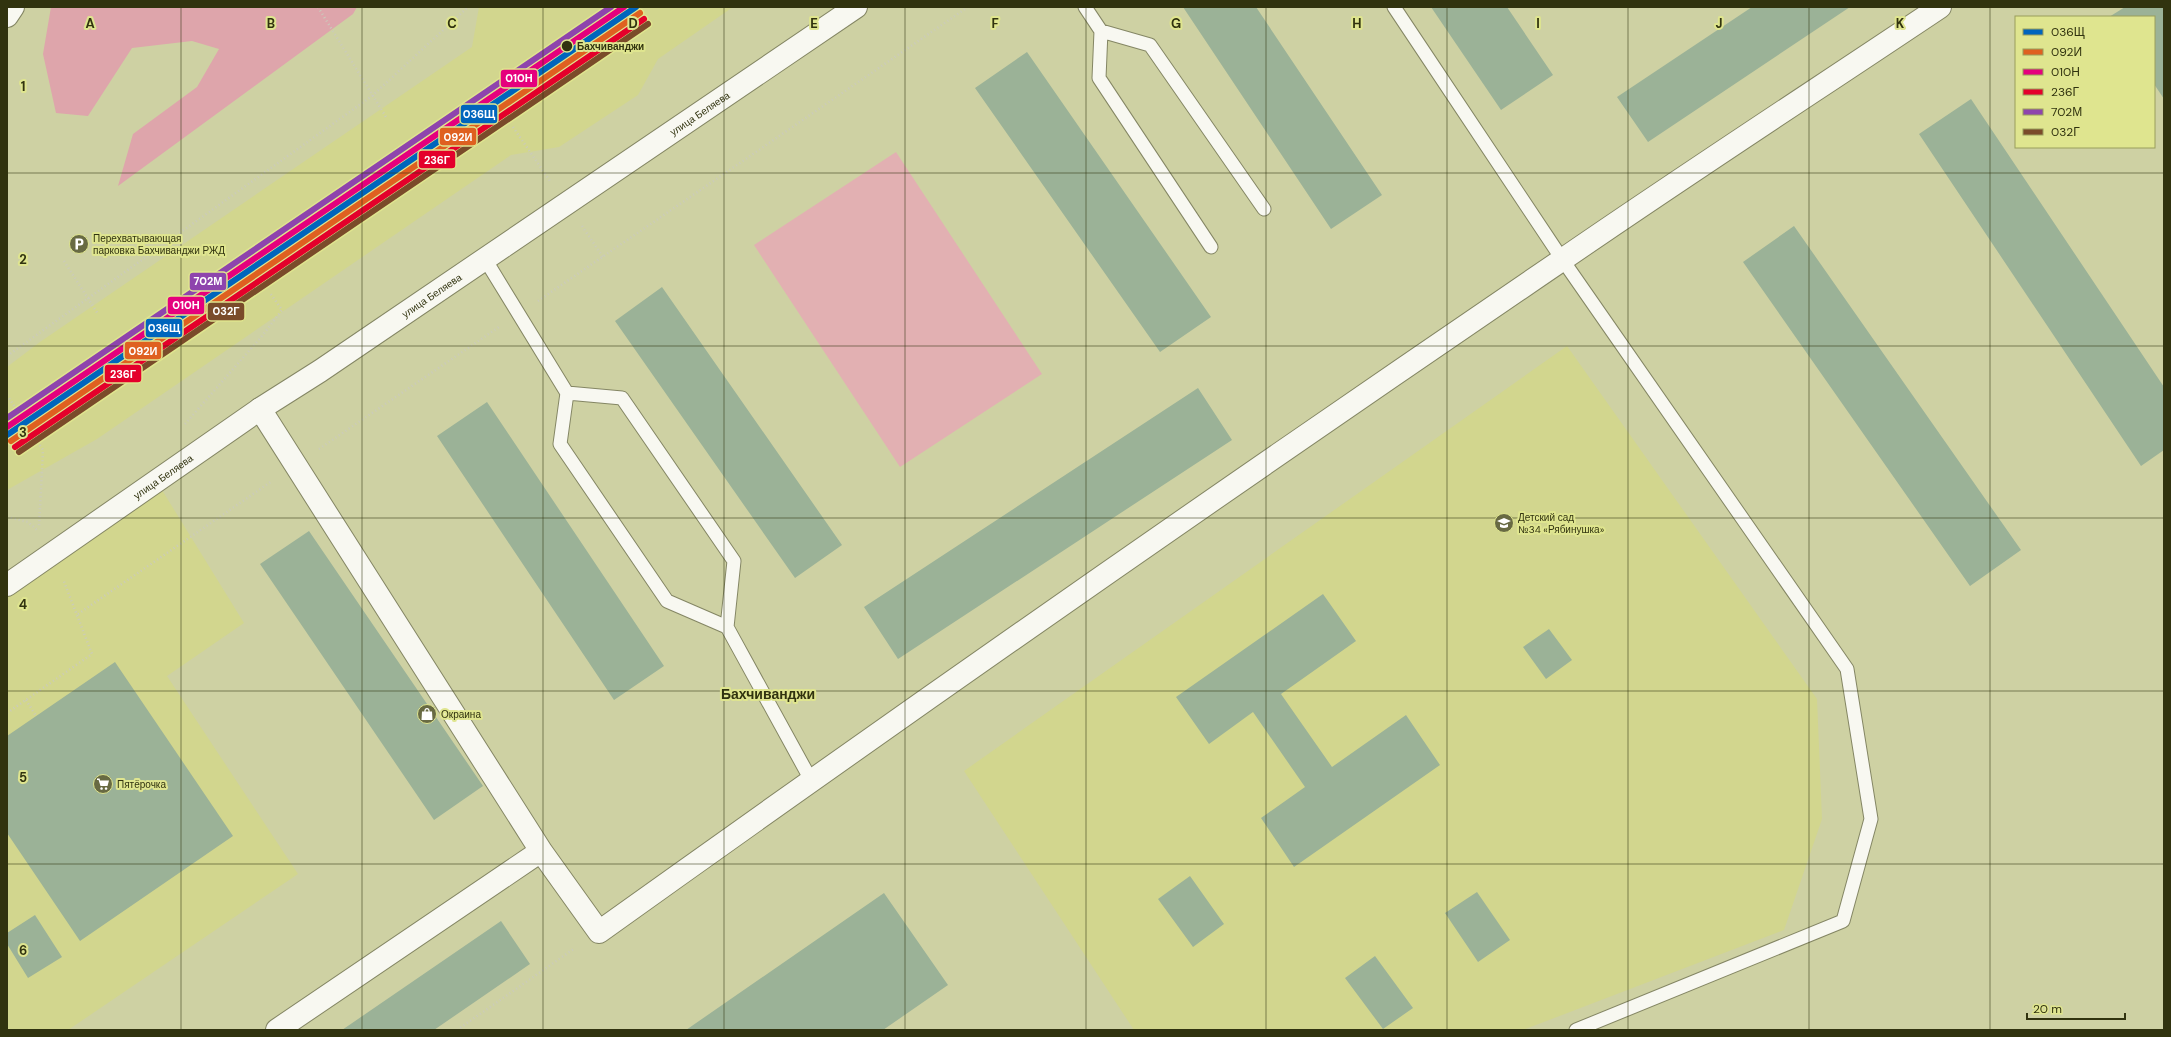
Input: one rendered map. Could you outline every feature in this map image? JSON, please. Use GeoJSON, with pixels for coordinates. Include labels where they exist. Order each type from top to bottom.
{"type":"FeatureCollection","features":[{"type":"Feature","properties":{"kind":"street"},"geometry":{"type":"LineString","coordinates":[[7,16],[13,7]]}},
{"type":"Feature","properties":{"kind":"street","name":"улица Беляева"},"geometry":{"type":"LineString","coordinates":[[7,585],[260,409],[320,371],[856,7]]}},
{"type":"Feature","properties":{"kind":"street"},"geometry":{"type":"LineString","coordinates":[[260,409],[541,851],[599,932],[811,780],[1292,445],[1562,259],[1940,7]]}},
{"type":"Feature","properties":{"kind":"street"},"geometry":{"type":"LineString","coordinates":[[277,1030],[541,851]]}},
{"type":"Feature","properties":{"kind":"lane"},"geometry":{"type":"LineString","coordinates":[[1085,7],[1101,31],[1099,78],[1211,247]]}},
{"type":"Feature","properties":{"kind":"lane"},"geometry":{"type":"LineString","coordinates":[[1394,7],[1562,259],[1847,669],[1871,819],[1843,921],[1576,1030]]}},
{"type":"Feature","properties":{"kind":"lane"},"geometry":{"type":"LineString","coordinates":[[1101,31],[1150,45],[1264,209]]}},
{"type":"Feature","properties":{"kind":"lane"},"geometry":{"type":"LineString","coordinates":[[485,259],[567,393],[560,444],[667,601],[728,627]]}},
{"type":"Feature","properties":{"kind":"lane"},"geometry":{"type":"LineString","coordinates":[[567,393],[622,398],[734,561],[728,627],[811,780]]}},
{"type":"Feature","properties":{"kind":"path"},"geometry":{"type":"LineString","coordinates":[[318,7],[386,117]]}},
{"type":"Feature","properties":{"kind":"path"},"geometry":{"type":"LineString","coordinates":[[7,356],[372,96],[468,7]]}},
{"type":"Feature","properties":{"kind":"path"},"geometry":{"type":"LineString","coordinates":[[513,127],[527,148]]}},
{"type":"Feature","properties":{"kind":"path"},"geometry":{"type":"LineString","coordinates":[[64,261],[89,297],[98,314]]}},
{"type":"Feature","properties":{"kind":"path"},"geometry":{"type":"LineString","coordinates":[[180,430],[262,336],[282,310],[270,294]]}},
{"type":"Feature","properties":{"kind":"path"},"geometry":{"type":"LineString","coordinates":[[7,395],[43,450],[38,531]]}},
{"type":"Feature","properties":{"kind":"path"},"geometry":{"type":"LineString","coordinates":[[7,517],[28,522],[38,531]]}},
{"type":"Feature","properties":{"kind":"path"},"geometry":{"type":"LineString","coordinates":[[38,531],[45,527]]}},
{"type":"Feature","properties":{"kind":"path"},"geometry":{"type":"LineString","coordinates":[[7,713],[92,654],[60,573]]}},
{"type":"Feature","properties":{"kind":"path"},"geometry":{"type":"LineString","coordinates":[[26,700],[36,716]]}},
{"type":"Feature","properties":{"kind":"path"},"geometry":{"type":"LineString","coordinates":[[457,1030],[599,932]]}},
{"type":"Feature","properties":{"kind":"shaded area"},"geometry":{"type":"Polygon","coordinates":[[[51,7],[357,7],[353,14],[118,186],[133,134],[197,87],[219,49],[192,41],[132,48],[88,116],[56,113],[43,54],[51,7]]]}},
{"type":"Feature","properties":{"kind":"shaded area"},"geometry":{"type":"Polygon","coordinates":[[[479,7],[733,7],[658,59],[638,95],[559,147],[511,155],[97,439],[7,490],[7,367],[40,342],[472,47],[479,7]]]}},
{"type":"Feature","properties":{"kind":"shaded area"},"geometry":{"type":"Polygon","coordinates":[[[896,152],[1042,374],[900,467],[754,245],[896,152]]]}},
{"type":"Feature","properties":{"kind":"shaded area","name":"Детский сад №34 «Рябинушка»"},"geometry":{"type":"Polygon","coordinates":[[[1567,346],[1817,699],[1822,819],[1784,930],[1523,1030],[1134,1030],[964,771],[1567,346]]]}},
{"type":"Feature","properties":{"kind":"shaded area"},"geometry":{"type":"Polygon","coordinates":[[[157,482],[244,623],[167,676],[298,874],[68,1030],[7,1030],[7,585],[157,482]]]}},
{"type":"Feature","properties":{"kind":"building"},"geometry":{"type":"Polygon","coordinates":[[[1183,7],[1256,7],[1382,195],[1331,229],[1183,7]]]}},
{"type":"Feature","properties":{"kind":"building"},"geometry":{"type":"Polygon","coordinates":[[[1431,7],[1507,7],[1553,75],[1501,110],[1431,7]]]}},
{"type":"Feature","properties":{"kind":"building"},"geometry":{"type":"Polygon","coordinates":[[[1752,7],[1850,7],[1648,142],[1617,97],[1752,7]]]}},
{"type":"Feature","properties":{"kind":"building"},"geometry":{"type":"Polygon","coordinates":[[[2125,7],[2164,7],[2164,99],[2155,86],[2155,16],[2111,16],[2125,7]]]}},
{"type":"Feature","properties":{"kind":"building"},"geometry":{"type":"Polygon","coordinates":[[[1027,52],[1211,317],[1160,352],[975,88],[1027,52]]]}},
{"type":"Feature","properties":{"kind":"building"},"geometry":{"type":"Polygon","coordinates":[[[1971,99],[2164,387],[2164,450],[2141,466],[1919,134],[1971,99]]]}},
{"type":"Feature","properties":{"kind":"building"},"geometry":{"type":"Polygon","coordinates":[[[1794,226],[2021,550],[1970,586],[1743,262],[1794,226]]]}},
{"type":"Feature","properties":{"kind":"building"},"geometry":{"type":"Polygon","coordinates":[[[662,287],[842,545],[795,578],[615,321],[662,287]]]}},
{"type":"Feature","properties":{"kind":"building"},"geometry":{"type":"Polygon","coordinates":[[[1198,388],[1232,440],[898,659],[864,607],[1198,388]]]}},
{"type":"Feature","properties":{"kind":"building"},"geometry":{"type":"Polygon","coordinates":[[[487,402],[664,666],[614,700],[437,436],[487,402]]]}},
{"type":"Feature","properties":{"kind":"building"},"geometry":{"type":"Polygon","coordinates":[[[309,531],[483,786],[434,820],[260,564],[309,531]]]}},
{"type":"Feature","properties":{"kind":"building"},"geometry":{"type":"Polygon","coordinates":[[[1323,594],[1356,641],[1281,694],[1332,767],[1406,715],[1440,765],[1294,867],[1261,818],[1305,787],[1253,712],[1209,744],[1176,697],[1323,594]]]}},
{"type":"Feature","properties":{"kind":"building"},"geometry":{"type":"Polygon","coordinates":[[[1549,629],[1572,660],[1546,679],[1523,647],[1549,629]]]}},
{"type":"Feature","properties":{"kind":"building","name":"Пятёрочка"},"geometry":{"type":"Polygon","coordinates":[[[115,662],[233,836],[80,941],[7,833],[7,736],[115,662]]]}},
{"type":"Feature","properties":{"kind":"building"},"geometry":{"type":"Polygon","coordinates":[[[1190,876],[1224,924],[1193,947],[1158,899],[1190,876]]]}},
{"type":"Feature","properties":{"kind":"building"},"geometry":{"type":"Polygon","coordinates":[[[1477,892],[1510,940],[1478,962],[1445,913],[1477,892]]]}},
{"type":"Feature","properties":{"kind":"building"},"geometry":{"type":"Polygon","coordinates":[[[884,893],[948,985],[883,1030],[686,1030],[884,893]]]}},
{"type":"Feature","properties":{"kind":"building"},"geometry":{"type":"Polygon","coordinates":[[[35,915],[62,957],[28,978],[7,944],[7,933],[35,915]]]}},
{"type":"Feature","properties":{"kind":"building"},"geometry":{"type":"Polygon","coordinates":[[[501,921],[530,964],[434,1030],[342,1030],[501,921]]]}},
{"type":"Feature","properties":{"kind":"building"},"geometry":{"type":"Polygon","coordinates":[[[1375,956],[1413,1008],[1383,1029],[1345,978],[1375,956]]]}},
{"type":"Feature","properties":{"kind":"transit line","name":"702М"},"geometry":{"type":"LineString","coordinates":[[7,418],[611,7]]}},
{"type":"Feature","properties":{"kind":"transit line","name":"010Н"},"geometry":{"type":"LineString","coordinates":[[7,427],[624,7]]}},
{"type":"Feature","properties":{"kind":"transit line","name":"036Щ"},"geometry":{"type":"LineString","coordinates":[[7,435],[636,7]]}},
{"type":"Feature","properties":{"kind":"transit line","name":"092И"},"geometry":{"type":"LineString","coordinates":[[11,441],[640,13]]}},
{"type":"Feature","properties":{"kind":"transit line","name":"236Г"},"geometry":{"type":"LineString","coordinates":[[15,447],[644,19]]}},
{"type":"Feature","properties":{"kind":"transit line","name":"032Г"},"geometry":{"type":"LineString","coordinates":[[19,452],[648,24]]}},
{"type":"Feature","properties":{"kind":"place","name":"Бахчиванджи"},"geometry":{"type":"Point","coordinates":[567,46]}},
{"type":"Feature","properties":{"kind":"place","name":"Перехватывающая парковка Бахчиванджи РЖД"},"geometry":{"type":"Point","coordinates":[79,244]}},
{"type":"Feature","properties":{"kind":"place","name":"Детский сад №34 «Рябинушка»"},"geometry":{"type":"Point","coordinates":[1504,523]}},
{"type":"Feature","properties":{"kind":"place","name":"Окраина"},"geometry":{"type":"Point","coordinates":[427,714]}},
{"type":"Feature","properties":{"kind":"place","name":"Пятёрочка"},"geometry":{"type":"Point","coordinates":[103,784]}},
{"type":"Feature","properties":{"kind":"district","name":"Бахчиванджи"},"geometry":{"type":"Point","coordinates":[768,694]}}]}
